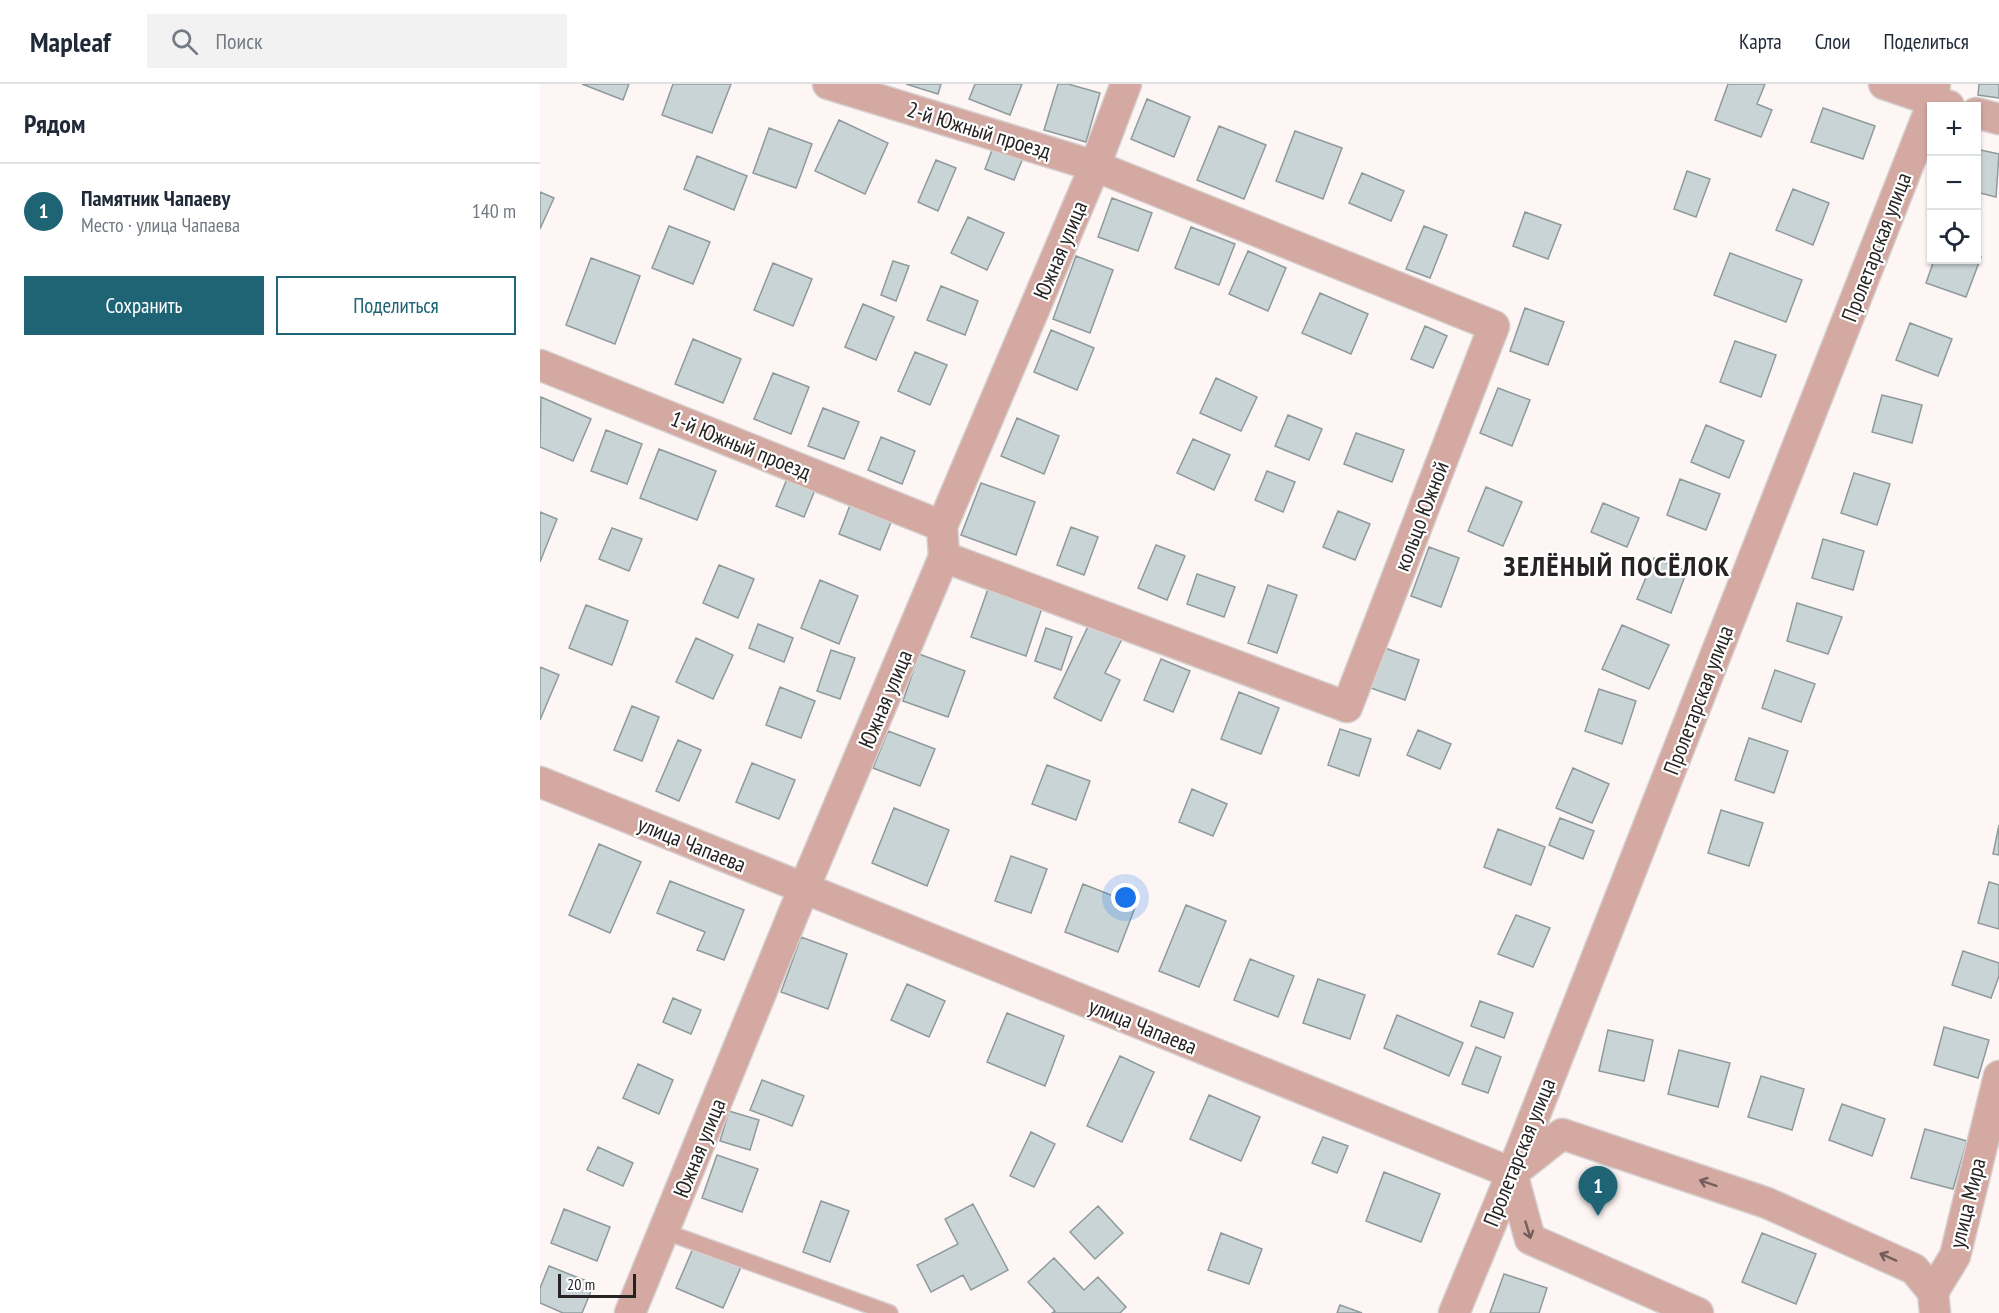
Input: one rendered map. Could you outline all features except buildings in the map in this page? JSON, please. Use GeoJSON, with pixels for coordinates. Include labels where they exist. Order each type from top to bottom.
{"type":"FeatureCollection","features":[{"type":"Feature","properties":{"kind":"street","name":"2-й Южный проезд"},"geometry":{"type":"LineString","coordinates":[[828,84],[1095,166]]}},
{"type":"Feature","properties":{"kind":"street","name":"Южная улица"},"geometry":{"type":"LineString","coordinates":[[630,1313],[666,1232],[794,912],[805,891],[944,557],[942,526],[1095,166],[1126,84]]}},
{"type":"Feature","properties":{"kind":"street"},"geometry":{"type":"LineString","coordinates":[[1884,84],[1939,98]]}},
{"type":"Feature","properties":{"kind":"street","name":"Пролетарская улица"},"geometry":{"type":"LineString","coordinates":[[1454,1313],[1512,1173],[1939,98]]}},
{"type":"Feature","properties":{"kind":"street"},"geometry":{"type":"LineString","coordinates":[[1981,114],[1999,119]]}},
{"type":"Feature","properties":{"kind":"street","name":"кольцо Южной"},"geometry":{"type":"LineString","coordinates":[[944,557],[1347,707],[1490,337],[1494,326],[1095,166]]}},
{"type":"Feature","properties":{"kind":"street","name":"1-й Южный проезд"},"geometry":{"type":"LineString","coordinates":[[540,364],[942,526]]}},
{"type":"Feature","properties":{"kind":"street","name":"улица Чапаева"},"geometry":{"type":"LineString","coordinates":[[540,782],[805,891],[1512,1173]]}},
{"type":"Feature","properties":{"kind":"street","name":"улица Мира"},"geometry":{"type":"LineString","coordinates":[[1934,1302],[1955,1256],[1999,1076]]}},
{"type":"Feature","properties":{"kind":"street"},"geometry":{"type":"LineString","coordinates":[[1698,1313],[1530,1239],[1512,1173],[1562,1134],[1767,1203],[1914,1269],[1934,1302]]}},
{"type":"Feature","properties":{"kind":"lane"},"geometry":{"type":"LineString","coordinates":[[666,1232],[890,1313]]}},
{"type":"Feature","properties":{"kind":"place","name":"Памятник Чапаеву"},"geometry":{"type":"Point","coordinates":[1598,1216]}},
{"type":"Feature","properties":{"kind":"district","name":"ЗЕЛЁНЫЙ ПОСЁЛОК"},"geometry":{"type":"Point","coordinates":[1617,565]}}]}
